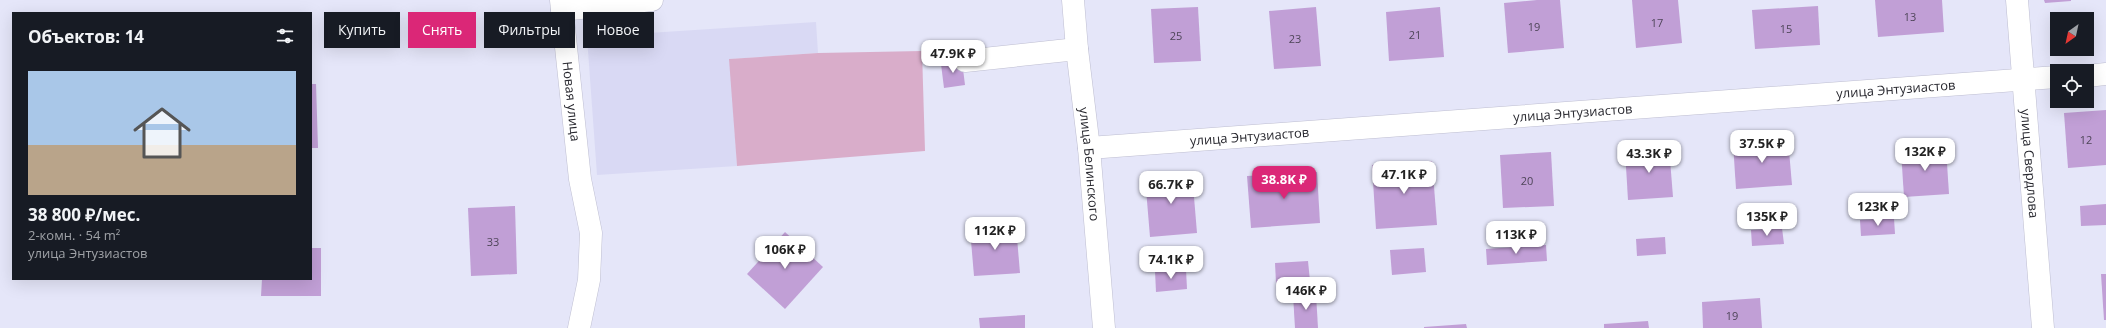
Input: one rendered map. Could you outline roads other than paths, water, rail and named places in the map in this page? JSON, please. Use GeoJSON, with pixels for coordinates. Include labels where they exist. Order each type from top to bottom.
{"type":"FeatureCollection","features":[{"type":"Feature","properties":{"kind":"street"},"geometry":{"type":"LineString","coordinates":[[561,5],[652,0]]}},
{"type":"Feature","properties":{"kind":"street","name":"улица Белинского"},"geometry":{"type":"LineString","coordinates":[[1073,0],[1077,49],[1089,148],[1104,328]]}},
{"type":"Feature","properties":{"kind":"street","name":"улица Свердлова"},"geometry":{"type":"LineString","coordinates":[[2017,0],[2043,328]]}},
{"type":"Feature","properties":{"kind":"street","name":"Новая улица"},"geometry":{"type":"LineString","coordinates":[[561,5],[580,179],[591,233],[589,280],[579,328]]}},
{"type":"Feature","properties":{"kind":"street"},"geometry":{"type":"LineString","coordinates":[[965,61],[1077,49]]}},
{"type":"Feature","properties":{"kind":"street"},"geometry":{"type":"LineString","coordinates":[[2094,75],[2106,74]]}},
{"type":"Feature","properties":{"kind":"street","name":"улица Энтузиастов"},"geometry":{"type":"LineString","coordinates":[[1089,148],[2050,78]]}}]}
